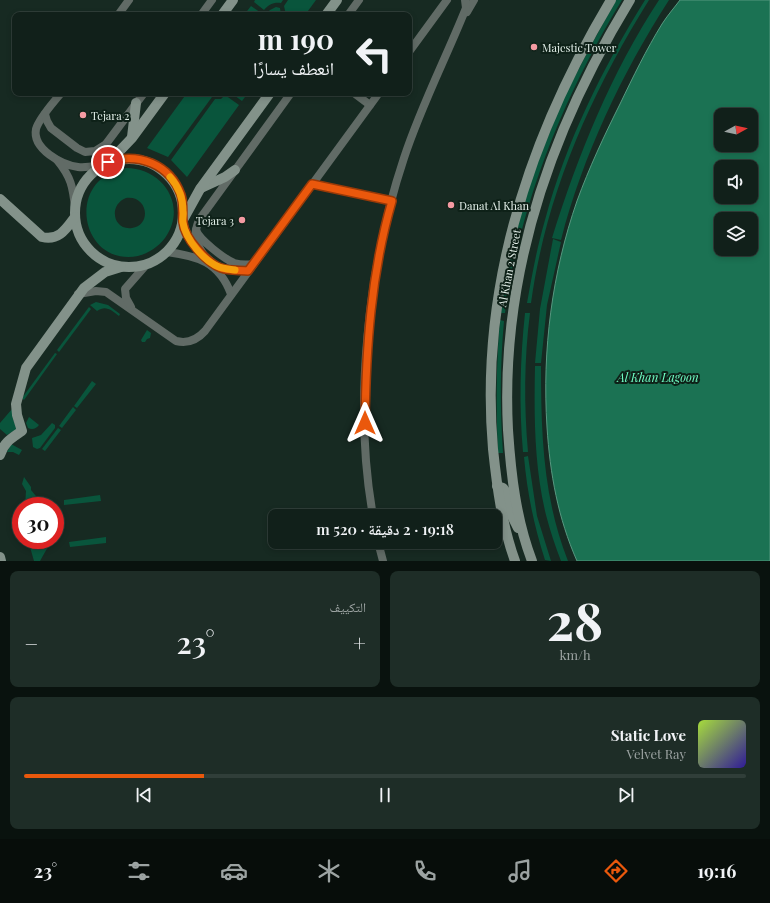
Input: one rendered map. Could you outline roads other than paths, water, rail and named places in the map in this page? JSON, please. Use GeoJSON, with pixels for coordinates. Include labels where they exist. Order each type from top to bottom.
{"type":"FeatureCollection","features":[{"type":"Feature","properties":{"kind":"main road"},"geometry":{"type":"LineString","coordinates":[[224,12],[233,0]]}},
{"type":"Feature","properties":{"kind":"main road"},"geometry":{"type":"LineString","coordinates":[[328,12],[337,0]]}},
{"type":"Feature","properties":{"kind":"main road","name":"Al Khan 2 Street"},"geometry":{"type":"LineString","coordinates":[[515,561],[504,523],[497,486],[491,414],[492,343],[502,275],[513,222],[526,177],[545,128],[584,48],[611,0]]}},
{"type":"Feature","properties":{"kind":"main road","name":"Al Khan 2 Street"},"geometry":{"type":"LineString","coordinates":[[532,561],[524,538],[515,499],[512,479],[507,397],[512,317],[521,263],[541,186],[562,131],[580,90],[600,51],[630,0]]}},
{"type":"Feature","properties":{"kind":"main road"},"geometry":{"type":"LineString","coordinates":[[163,96],[132,138],[106,163],[91,174],[82,186],[76,200],[75,212],[80,237],[89,249],[107,263],[122,267],[134,267],[155,260],[167,252],[175,242],[183,221],[200,189],[268,96]]}},
{"type":"Feature","properties":{"kind":"main road"},"geometry":{"type":"LineString","coordinates":[[132,138],[136,103]]}},
{"type":"Feature","properties":{"kind":"main road"},"geometry":{"type":"LineString","coordinates":[[106,163],[124,158],[140,159],[162,169],[178,188],[183,203],[183,221]]}},
{"type":"Feature","properties":{"kind":"main road"},"geometry":{"type":"LineString","coordinates":[[200,189],[235,170]]}},
{"type":"Feature","properties":{"kind":"main road"},"geometry":{"type":"LineString","coordinates":[[0,199],[46,238],[53,238],[66,230],[75,212]]}},
{"type":"Feature","properties":{"kind":"main road"},"geometry":{"type":"LineString","coordinates":[[0,455],[6,442],[22,431],[17,415],[16,404],[26,368],[78,294],[98,277],[109,271],[122,267]]}},
{"type":"Feature","properties":{"kind":"main road"},"geometry":{"type":"LineString","coordinates":[[497,486],[503,488],[506,492],[515,524],[524,538]]}},
{"type":"Feature","properties":{"kind":"street"},"geometry":{"type":"LineString","coordinates":[[120,12],[129,0]]}},
{"type":"Feature","properties":{"kind":"street"},"geometry":{"type":"LineString","coordinates":[[203,12],[211,0]]}},
{"type":"Feature","properties":{"kind":"street"},"geometry":{"type":"LineString","coordinates":[[350,12],[359,0]]}},
{"type":"Feature","properties":{"kind":"street"},"geometry":{"type":"LineString","coordinates":[[412,48],[447,0]]}},
{"type":"Feature","properties":{"kind":"street"},"geometry":{"type":"LineString","coordinates":[[373,509],[366,443],[365,404],[367,357],[376,276],[386,222],[404,159],[435,76],[466,8],[465,0]]}},
{"type":"Feature","properties":{"kind":"street"},"geometry":{"type":"LineString","coordinates":[[460,23],[474,0]]}},
{"type":"Feature","properties":{"kind":"street"},"geometry":{"type":"LineString","coordinates":[[59,96],[38,125],[36,138],[42,148],[55,158],[70,165],[79,167],[106,163]]}},
{"type":"Feature","properties":{"kind":"street"},"geometry":{"type":"LineString","coordinates":[[45,114],[47,121],[54,130],[77,148],[90,152],[99,150],[106,144],[142,96]]}},
{"type":"Feature","properties":{"kind":"street"},"geometry":{"type":"LineString","coordinates":[[205,257],[195,241],[196,230],[202,215],[289,96]]}},
{"type":"Feature","properties":{"kind":"street"},"geometry":{"type":"LineString","coordinates":[[358,96],[370,105]]}},
{"type":"Feature","properties":{"kind":"street"},"geometry":{"type":"LineString","coordinates":[[78,294],[96,291],[106,292],[172,339],[180,342],[188,342],[198,338],[377,96]]}},
{"type":"Feature","properties":{"kind":"street"},"geometry":{"type":"LineString","coordinates":[[55,158],[69,178],[73,188],[75,212]]}},
{"type":"Feature","properties":{"kind":"street"},"geometry":{"type":"LineString","coordinates":[[312,184],[392,201]]}},
{"type":"Feature","properties":{"kind":"street"},"geometry":{"type":"LineString","coordinates":[[183,221],[192,244],[214,266],[231,294]]}},
{"type":"Feature","properties":{"kind":"street"},"geometry":{"type":"LineString","coordinates":[[196,230],[199,237],[230,260],[238,264],[251,267]]}},
{"type":"Feature","properties":{"kind":"street"},"geometry":{"type":"LineString","coordinates":[[167,252],[192,256],[214,266],[223,268],[251,267]]}},
{"type":"Feature","properties":{"kind":"street"},"geometry":{"type":"LineString","coordinates":[[133,311],[126,298],[126,289],[128,284],[146,264]]}},
{"type":"Feature","properties":{"kind":"street"},"geometry":{"type":"LineString","coordinates":[[380,549],[383,561]]}},
{"type":"Feature","properties":{"kind":"water","name":"Al Khan Lagoon"},"geometry":{"type":"Polygon","coordinates":[[[680,0],[770,0],[770,561],[577,561],[570,545],[556,496],[548,444],[546,369],[551,312],[561,256],[577,201],[592,164],[608,128],[645,54],[668,15],[680,0]]]}},
{"type":"Feature","properties":{"kind":"place","name":"Majestic Tower"},"geometry":{"type":"Point","coordinates":[534,47]}},
{"type":"Feature","properties":{"kind":"place","name":"Tejara 2"},"geometry":{"type":"Point","coordinates":[83,115]}},
{"type":"Feature","properties":{"kind":"place","name":"Danat Al Khan"},"geometry":{"type":"Point","coordinates":[451,205]}},
{"type":"Feature","properties":{"kind":"place","name":"Tejara 3"},"geometry":{"type":"Point","coordinates":[242,220]}}]}
